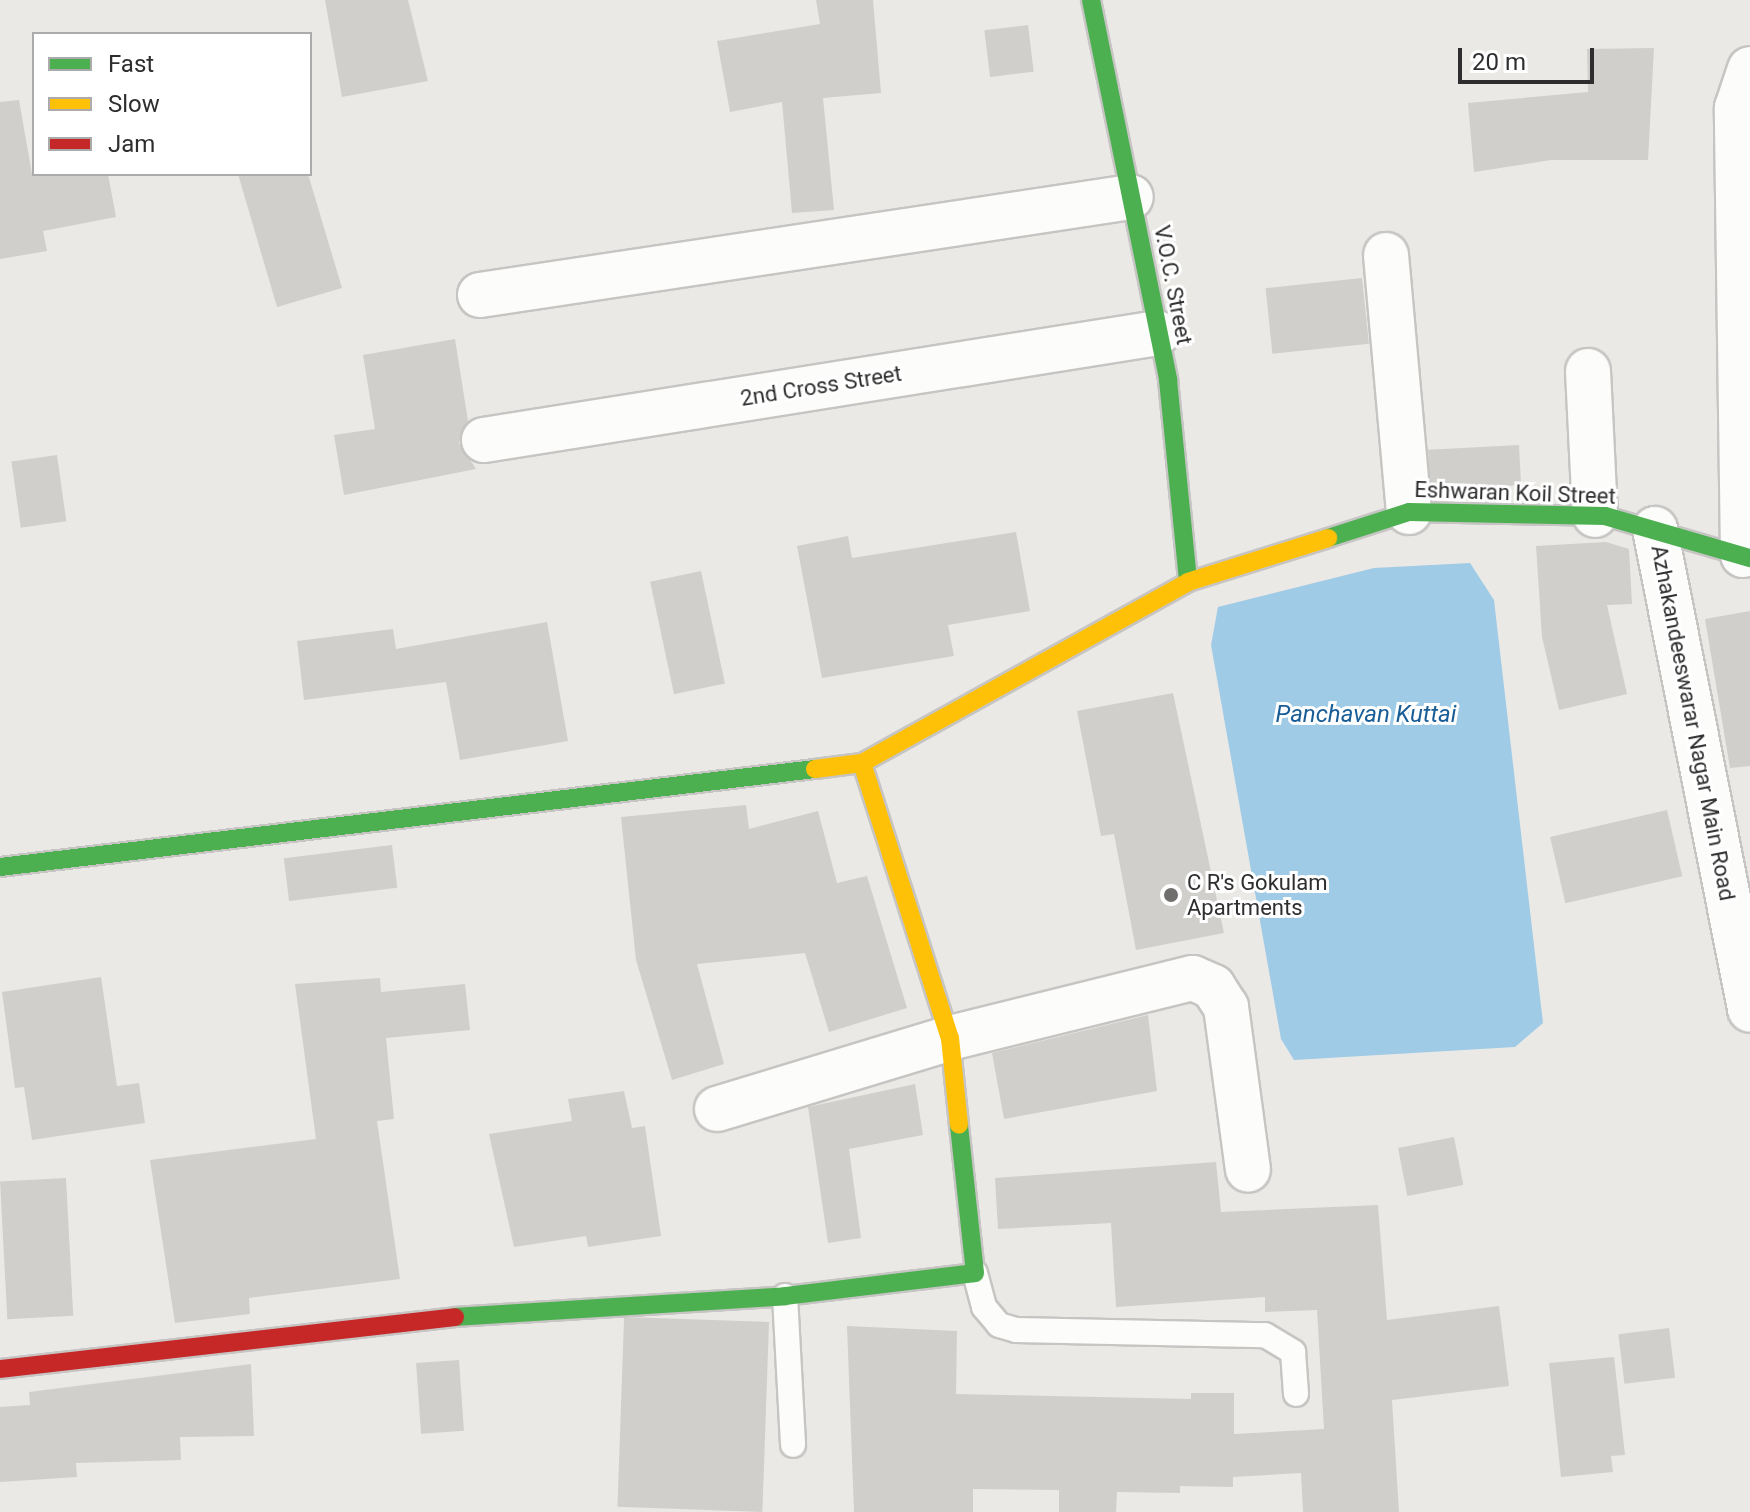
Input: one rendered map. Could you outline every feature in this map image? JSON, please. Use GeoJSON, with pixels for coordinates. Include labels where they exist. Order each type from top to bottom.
{"type":"FeatureCollection","features":[{"type":"Feature","properties":{"kind":"street","name":"V.O.C. Street"},"geometry":{"type":"LineString","coordinates":[[1091,0],[1158,333],[1188,582]]}},
{"type":"Feature","properties":{"kind":"street"},"geometry":{"type":"LineString","coordinates":[[1746,556],[1747,471],[1737,108],[1750,69]]}},
{"type":"Feature","properties":{"kind":"street"},"geometry":{"type":"LineString","coordinates":[[480,295],[1131,197]]}},
{"type":"Feature","properties":{"kind":"street"},"geometry":{"type":"LineString","coordinates":[[1386,255],[1409,512]]}},
{"type":"Feature","properties":{"kind":"street","name":"2nd Cross Street"},"geometry":{"type":"LineString","coordinates":[[484,440],[1158,333]]}},
{"type":"Feature","properties":{"kind":"street"},"geometry":{"type":"LineString","coordinates":[[1588,371],[1595,515]]}},
{"type":"Feature","properties":{"kind":"street","name":"Eshwaran Koil Street"},"geometry":{"type":"LineString","coordinates":[[862,763],[1188,582],[1409,512],[1595,515],[1746,556]]}},
{"type":"Feature","properties":{"kind":"street","name":"Azhakandeeswarar Nagar Main Road"},"geometry":{"type":"LineString","coordinates":[[1655,529],[1750,1010]]}},
{"type":"Feature","properties":{"kind":"street"},"geometry":{"type":"LineString","coordinates":[[0,867],[862,763],[950,1038],[975,1273],[785,1296],[417,1319],[0,1369]]}},
{"type":"Feature","properties":{"kind":"street"},"geometry":{"type":"LineString","coordinates":[[717,1109],[950,1038],[1193,978],[1213,987],[1226,1007],[1248,1170]]}},
{"type":"Feature","properties":{"kind":"lane"},"geometry":{"type":"LineString","coordinates":[[975,1273],[984,1307],[999,1325],[1016,1330],[1274,1338],[1293,1352],[1296,1394]]}},
{"type":"Feature","properties":{"kind":"lane"},"geometry":{"type":"LineString","coordinates":[[785,1296],[793,1445]]}},
{"type":"Feature","properties":{"kind":"water","name":"Panchavan Kuttai"},"geometry":{"type":"Polygon","coordinates":[[[1470,563],[1494,600],[1543,1023],[1515,1047],[1294,1060],[1281,1039],[1211,645],[1218,607],[1374,568],[1470,563]]]}},
{"type":"Feature","properties":{"kind":"building"},"geometry":{"type":"Polygon","coordinates":[[[325,0],[408,0],[428,81],[342,97],[325,0]]]}},
{"type":"Feature","properties":{"kind":"building"},"geometry":{"type":"Polygon","coordinates":[[[816,0],[873,0],[881,93],[823,98],[834,210],[792,213],[782,102],[730,112],[717,41],[820,24],[816,0]]]}},
{"type":"Feature","properties":{"kind":"building"},"geometry":{"type":"Polygon","coordinates":[[[1028,25],[1034,72],[990,77],[984,30],[1028,25]]]}},
{"type":"Feature","properties":{"kind":"building"},"geometry":{"type":"Polygon","coordinates":[[[1654,48],[1648,160],[1551,160],[1474,172],[1468,103],[1588,92],[1587,49],[1654,48]]]}},
{"type":"Feature","properties":{"kind":"building"},"geometry":{"type":"Polygon","coordinates":[[[19,100],[32,176],[108,176],[116,217],[43,231],[47,251],[0,259],[0,102],[19,100]]]}},
{"type":"Feature","properties":{"kind":"building"},"geometry":{"type":"Polygon","coordinates":[[[239,176],[309,176],[342,288],[277,307],[239,176]]]}},
{"type":"Feature","properties":{"kind":"building"},"geometry":{"type":"Polygon","coordinates":[[[1362,278],[1369,344],[1272,354],[1266,288],[1362,278]]]}},
{"type":"Feature","properties":{"kind":"building"},"geometry":{"type":"Polygon","coordinates":[[[455,339],[468,421],[459,443],[476,469],[344,495],[334,435],[375,429],[363,355],[455,339]]]}},
{"type":"Feature","properties":{"kind":"building"},"geometry":{"type":"Polygon","coordinates":[[[1519,445],[1521,485],[1430,490],[1428,450],[1519,445]]]}},
{"type":"Feature","properties":{"kind":"building"},"geometry":{"type":"Polygon","coordinates":[[[57,455],[66,521],[21,528],[11,461],[57,455]]]}},
{"type":"Feature","properties":{"kind":"building"},"geometry":{"type":"Polygon","coordinates":[[[1016,532],[1030,611],[948,625],[954,656],[822,678],[797,546],[848,536],[852,558],[1016,532]]]}},
{"type":"Feature","properties":{"kind":"building"},"geometry":{"type":"Polygon","coordinates":[[[1606,542],[1629,549],[1632,604],[1607,605],[1627,694],[1559,710],[1542,637],[1536,546],[1606,542]]]}},
{"type":"Feature","properties":{"kind":"building"},"geometry":{"type":"Polygon","coordinates":[[[701,571],[725,683],[674,694],[650,582],[701,571]]]}},
{"type":"Feature","properties":{"kind":"building"},"geometry":{"type":"Polygon","coordinates":[[[1750,611],[1750,766],[1730,768],[1705,619],[1750,611]]]}},
{"type":"Feature","properties":{"kind":"building"},"geometry":{"type":"Polygon","coordinates":[[[547,622],[568,741],[460,760],[446,682],[304,700],[297,641],[393,629],[396,649],[547,622]]]}},
{"type":"Feature","properties":{"kind":"building"},"geometry":{"type":"Polygon","coordinates":[[[1173,693],[1224,933],[1136,950],[1114,834],[1101,836],[1077,711],[1173,693]]]}},
{"type":"Feature","properties":{"kind":"building"},"geometry":{"type":"Polygon","coordinates":[[[746,805],[749,829],[818,811],[837,883],[867,876],[907,1008],[829,1032],[805,953],[697,964],[724,1064],[672,1080],[636,960],[621,817],[746,805]]]}},
{"type":"Feature","properties":{"kind":"building"},"geometry":{"type":"Polygon","coordinates":[[[1667,810],[1682,876],[1565,903],[1550,837],[1667,810]]]}},
{"type":"Feature","properties":{"kind":"building"},"geometry":{"type":"Polygon","coordinates":[[[392,845],[397,888],[289,901],[284,858],[392,845]]]}},
{"type":"Feature","properties":{"kind":"building"},"geometry":{"type":"Polygon","coordinates":[[[101,977],[117,1086],[139,1083],[145,1123],[32,1140],[24,1087],[15,1088],[2,992],[101,977]]]}},
{"type":"Feature","properties":{"kind":"building"},"geometry":{"type":"Polygon","coordinates":[[[380,978],[381,992],[465,984],[470,1030],[386,1038],[394,1119],[377,1121],[400,1279],[249,1298],[250,1314],[175,1323],[150,1160],[316,1139],[295,984],[380,978]]]}},
{"type":"Feature","properties":{"kind":"building"},"geometry":{"type":"Polygon","coordinates":[[[1148,1015],[1157,1091],[1004,1119],[992,1053],[1148,1015]]]}},
{"type":"Feature","properties":{"kind":"building"},"geometry":{"type":"Polygon","coordinates":[[[915,1084],[923,1135],[849,1149],[861,1238],[828,1243],[808,1107],[915,1084]]]}},
{"type":"Feature","properties":{"kind":"building"},"geometry":{"type":"Polygon","coordinates":[[[624,1091],[632,1128],[645,1126],[661,1236],[588,1247],[586,1236],[514,1247],[489,1134],[572,1121],[568,1099],[624,1091]]]}},
{"type":"Feature","properties":{"kind":"building"},"geometry":{"type":"Polygon","coordinates":[[[1454,1137],[1463,1185],[1407,1196],[1398,1148],[1454,1137]]]}},
{"type":"Feature","properties":{"kind":"building"},"geometry":{"type":"Polygon","coordinates":[[[1216,1162],[1221,1212],[1378,1205],[1387,1320],[1499,1306],[1509,1386],[1392,1400],[1399,1512],[1303,1512],[1301,1473],[1233,1477],[1233,1487],[1180,1486],[1180,1493],[1117,1492],[1116,1512],[1059,1512],[1059,1490],[973,1489],[973,1512],[854,1512],[847,1326],[957,1331],[956,1394],[1191,1399],[1191,1393],[1234,1393],[1234,1434],[1324,1429],[1317,1310],[1265,1312],[1265,1297],[1116,1307],[1111,1223],[998,1229],[995,1178],[1216,1162]]]}},
{"type":"Feature","properties":{"kind":"building"},"geometry":{"type":"Polygon","coordinates":[[[66,1178],[73,1316],[7,1319],[0,1181],[66,1178]]]}},
{"type":"Feature","properties":{"kind":"building"},"geometry":{"type":"Polygon","coordinates":[[[624,1317],[769,1322],[762,1512],[617,1507],[624,1317]]]}},
{"type":"Feature","properties":{"kind":"building"},"geometry":{"type":"Polygon","coordinates":[[[1669,1328],[1675,1378],[1624,1384],[1618,1334],[1669,1328]]]}},
{"type":"Feature","properties":{"kind":"building"},"geometry":{"type":"Polygon","coordinates":[[[1614,1357],[1625,1455],[1611,1456],[1613,1472],[1561,1477],[1549,1363],[1614,1357]]]}},
{"type":"Feature","properties":{"kind":"building"},"geometry":{"type":"Polygon","coordinates":[[[459,1360],[464,1431],[421,1434],[416,1363],[459,1360]]]}},
{"type":"Feature","properties":{"kind":"building"},"geometry":{"type":"Polygon","coordinates":[[[251,1364],[254,1436],[180,1437],[181,1460],[76,1463],[77,1477],[0,1482],[0,1407],[30,1405],[29,1392],[251,1364]]]}},
{"type":"Feature","properties":{"kind":"traffic: fast"},"geometry":{"type":"LineString","coordinates":[[1091,0],[1168,380],[1188,582]]}},
{"type":"Feature","properties":{"kind":"traffic: fast"},"geometry":{"type":"LineString","coordinates":[[1328,538],[1409,512],[1605,516],[1750,558]]}},
{"type":"Feature","properties":{"kind":"traffic: fast"},"geometry":{"type":"LineString","coordinates":[[0,867],[815,769]]}},
{"type":"Feature","properties":{"kind":"traffic: fast"},"geometry":{"type":"LineString","coordinates":[[455,1317],[785,1296],[975,1273],[959,1125]]}},
{"type":"Feature","properties":{"kind":"traffic: slow"},"geometry":{"type":"LineString","coordinates":[[815,769],[862,763],[1188,582],[1328,538]]}},
{"type":"Feature","properties":{"kind":"traffic: slow"},"geometry":{"type":"LineString","coordinates":[[862,763],[950,1038],[959,1125]]}},
{"type":"Feature","properties":{"kind":"traffic: jam"},"geometry":{"type":"LineString","coordinates":[[0,1369],[455,1317]]}},
{"type":"Feature","properties":{"kind":"place","name":"C R's Gokulam Apartments"},"geometry":{"type":"Point","coordinates":[1171,895]}}]}
